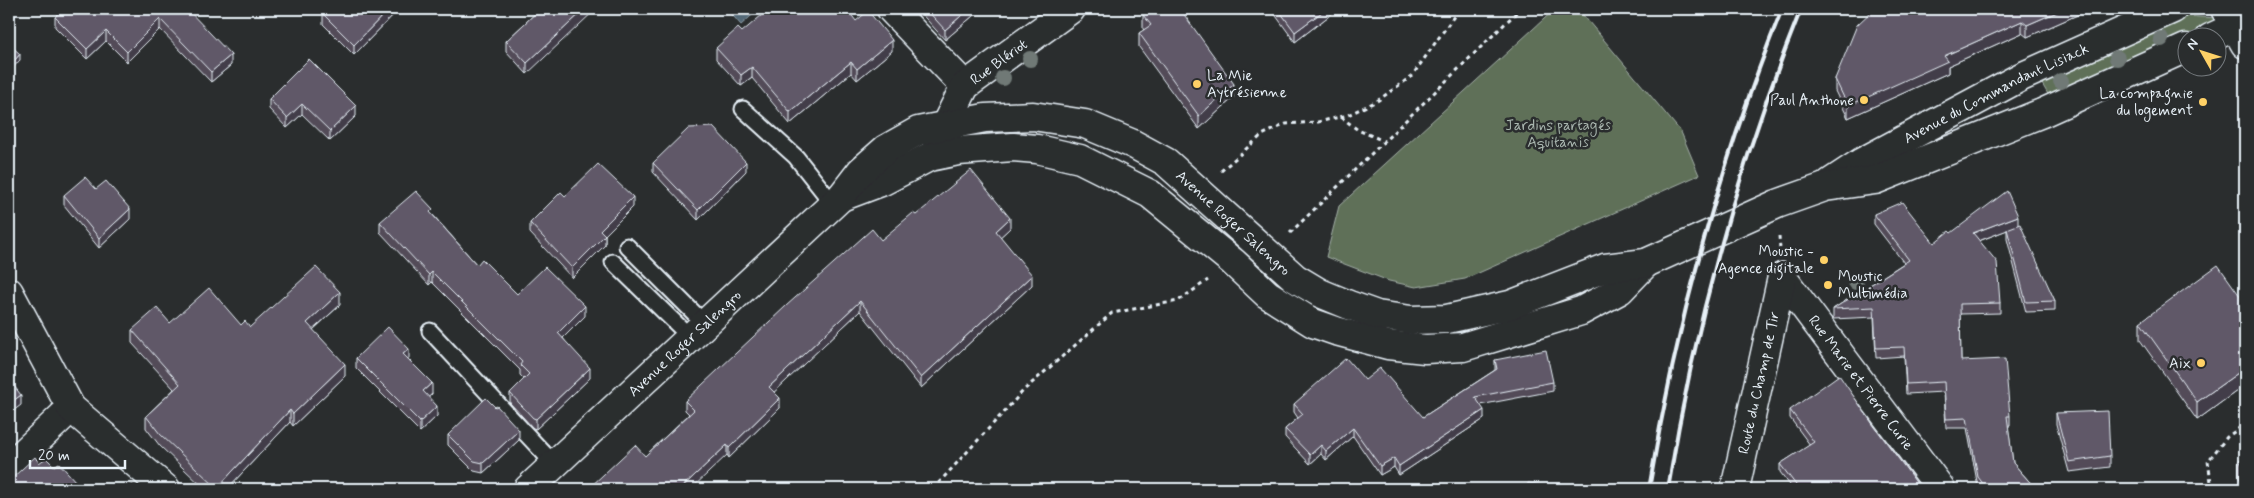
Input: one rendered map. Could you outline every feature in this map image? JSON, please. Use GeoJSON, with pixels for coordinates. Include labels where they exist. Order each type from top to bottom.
{"type":"FeatureCollection","features":[{"type":"Feature","properties":{"kind":"main road"},"geometry":{"type":"LineString","coordinates":[[891,9],[965,86]]}},
{"type":"Feature","properties":{"kind":"main road","name":"Rue Blériot"},"geometry":{"type":"LineString","coordinates":[[929,157],[965,86],[1072,9]]}},
{"type":"Feature","properties":{"kind":"main road","name":"Avenue du Commandant Lisiack"},"geometry":{"type":"LineString","coordinates":[[1825,187],[1862,162],[2021,77],[2173,9]]}},
{"type":"Feature","properties":{"kind":"main road"},"geometry":{"type":"LineString","coordinates":[[2226,31],[2238,25]]}},
{"type":"Feature","properties":{"kind":"main road","name":"Avenue du Commandant Lisiack"},"geometry":{"type":"LineString","coordinates":[[1677,250],[1777,204],[1825,187],[1875,180],[2042,112],[2176,52]]}},
{"type":"Feature","properties":{"kind":"main road","name":"Avenue Roger Salengro"},"geometry":{"type":"LineString","coordinates":[[528,489],[837,200],[861,171],[886,149],[918,131],[947,124],[985,118],[1033,116],[1084,124],[1133,144],[1166,162],[1295,278],[1320,293],[1377,315],[1412,320],[1448,319],[1510,305],[1604,268],[1646,263],[1677,250]]}},
{"type":"Feature","properties":{"kind":"main road","name":"Avenue Roger Salengro"},"geometry":{"type":"LineString","coordinates":[[837,200],[881,182],[929,157],[987,148],[1013,147],[1037,149],[1080,160],[1150,194],[1234,262],[1267,294],[1313,323],[1336,331],[1388,344],[1424,349],[1463,347],[1581,311],[1620,290],[1646,263]]}},
{"type":"Feature","properties":{"kind":"main road","name":"Route du Champ de Tir"},"geometry":{"type":"LineString","coordinates":[[1736,489],[1782,277]]}},
{"type":"Feature","properties":{"kind":"main road","name":"Rue Marie et Pierre Curie"},"geometry":{"type":"LineString","coordinates":[[1782,277],[1941,489]]}},
{"type":"Feature","properties":{"kind":"main road"},"geometry":{"type":"LineString","coordinates":[[9,292],[71,408],[166,489]]}},
{"type":"Feature","properties":{"kind":"main road"},"geometry":{"type":"LineString","coordinates":[[9,467],[71,408]]}},
{"type":"Feature","properties":{"kind":"lane"},"geometry":{"type":"LineString","coordinates":[[743,109],[796,157],[837,200]]}},
{"type":"Feature","properties":{"kind":"lane"},"geometry":{"type":"LineString","coordinates":[[628,246],[697,330]]}},
{"type":"Feature","properties":{"kind":"lane"},"geometry":{"type":"LineString","coordinates":[[613,262],[697,330]]}},
{"type":"Feature","properties":{"kind":"lane"},"geometry":{"type":"LineString","coordinates":[[430,331],[555,465]]}},
{"type":"Feature","properties":{"kind":"path"},"geometry":{"type":"LineString","coordinates":[[1201,192],[1229,163],[1262,135],[1286,124],[1318,122],[1341,117],[1377,100],[1412,76],[1459,9]]}},
{"type":"Feature","properties":{"kind":"path"},"geometry":{"type":"LineString","coordinates":[[1268,253],[1520,9]]}},
{"type":"Feature","properties":{"kind":"path"},"geometry":{"type":"LineString","coordinates":[[1341,117],[1358,130],[1384,142]]}},
{"type":"Feature","properties":{"kind":"path"},"geometry":{"type":"LineString","coordinates":[[1777,204],[1782,277]]}},
{"type":"Feature","properties":{"kind":"path"},"geometry":{"type":"LineString","coordinates":[[933,489],[1025,389],[1112,313],[1178,301],[1234,262]]}},
{"type":"Feature","properties":{"kind":"path"},"geometry":{"type":"LineString","coordinates":[[2212,489],[2208,461],[2228,437],[2245,424]]}},
{"type":"Feature","properties":{"kind":"green space","name":"Jardins partagés Aquitanis"},"geometry":{"type":"Polygon","coordinates":[[[1555,9],[1578,9],[1681,132],[1699,175],[1465,279],[1416,287],[1389,281],[1326,257],[1339,206],[1555,9]]]}},
{"type":"Feature","properties":{"kind":"green space"},"geometry":{"type":"Polygon","coordinates":[[[2185,16],[2217,18],[2218,25],[2211,28],[2176,28],[2176,43],[2049,96],[2041,82],[2185,16]]]}},
{"type":"Feature","properties":{"kind":"water"},"geometry":{"type":"Polygon","coordinates":[[[727,9],[759,9],[741,25],[727,9]]]}},
{"type":"Feature","properties":{"kind":"building"},"geometry":{"type":"Polygon","coordinates":[[[63,9],[187,9],[231,55],[211,72],[160,19],[127,52],[106,31],[87,49],[55,17],[63,9]]]}},
{"type":"Feature","properties":{"kind":"building"},"geometry":{"type":"Polygon","coordinates":[[[329,9],[389,9],[354,45],[323,14],[329,9]]]}},
{"type":"Feature","properties":{"kind":"building"},"geometry":{"type":"Polygon","coordinates":[[[540,9],[585,9],[527,63],[506,41],[540,9]]]}},
{"type":"Feature","properties":{"kind":"building"},"geometry":{"type":"Polygon","coordinates":[[[769,9],[847,9],[856,21],[868,11],[892,40],[857,69],[851,62],[790,112],[752,67],[741,75],[716,48],[738,28],[742,32],[769,9]]]}},
{"type":"Feature","properties":{"kind":"building"},"geometry":{"type":"Polygon","coordinates":[[[926,9],[969,9],[945,30],[926,9]]]}},
{"type":"Feature","properties":{"kind":"building"},"geometry":{"type":"Polygon","coordinates":[[[1152,9],[1180,9],[1234,84],[1199,116],[1139,33],[1151,25],[1143,15],[1152,9]]]}},
{"type":"Feature","properties":{"kind":"building"},"geometry":{"type":"Polygon","coordinates":[[[1278,9],[1326,9],[1295,32],[1278,9]]]}},
{"type":"Feature","properties":{"kind":"building"},"geometry":{"type":"Polygon","coordinates":[[[1874,9],[2064,9],[2027,25],[2022,21],[1944,56],[1948,61],[1848,106],[1835,79],[1857,25],[1874,9]]]}},
{"type":"Feature","properties":{"kind":"building"},"geometry":{"type":"Polygon","coordinates":[[[9,44],[20,54],[9,67],[9,44]]]}},
{"type":"Feature","properties":{"kind":"building"},"geometry":{"type":"Polygon","coordinates":[[[309,59],[356,106],[330,131],[302,104],[287,118],[269,99],[309,59]]]}},
{"type":"Feature","properties":{"kind":"building"},"geometry":{"type":"Polygon","coordinates":[[[713,127],[746,162],[698,210],[653,163],[689,128],[713,127]]]}},
{"type":"Feature","properties":{"kind":"building"},"geometry":{"type":"Polygon","coordinates":[[[598,164],[633,197],[600,230],[605,235],[572,268],[530,223],[561,192],[565,196],[598,164]]]}},
{"type":"Feature","properties":{"kind":"building"},"geometry":{"type":"Polygon","coordinates":[[[971,170],[1010,218],[996,231],[1032,275],[921,378],[860,301],[769,387],[780,398],[729,448],[727,445],[680,489],[588,489],[635,445],[645,456],[694,410],[685,401],[786,306],[872,229],[881,240],[913,213],[916,215],[971,170]]]}},
{"type":"Feature","properties":{"kind":"building"},"geometry":{"type":"Polygon","coordinates":[[[85,177],[96,189],[106,181],[130,209],[99,238],[64,195],[85,177]]]}},
{"type":"Feature","properties":{"kind":"building"},"geometry":{"type":"Polygon","coordinates":[[[416,191],[433,209],[430,212],[477,265],[482,259],[517,294],[545,267],[585,306],[558,333],[590,368],[536,419],[510,393],[529,374],[520,365],[522,362],[432,272],[429,275],[380,222],[416,191]]]}},
{"type":"Feature","properties":{"kind":"building"},"geometry":{"type":"Polygon","coordinates":[[[2007,191],[2018,216],[1973,233],[1997,262],[2000,303],[1960,304],[1961,361],[2005,359],[2010,416],[2007,416],[2013,463],[2035,488],[2041,484],[2046,489],[1987,489],[1978,477],[1967,418],[1946,419],[1944,382],[1906,384],[1904,347],[1876,348],[1874,307],[1833,309],[1909,260],[1874,214],[1902,202],[1934,243],[1949,231],[1951,233],[2007,191]]]}},
{"type":"Feature","properties":{"kind":"building"},"geometry":{"type":"Polygon","coordinates":[[[2020,224],[2055,301],[2026,302],[2007,229],[2020,224]]]}},
{"type":"Feature","properties":{"kind":"building","name":"Aix"},"geometry":{"type":"Polygon","coordinates":[[[2218,265],[2245,303],[2245,368],[2197,402],[2140,322],[2218,265]]]}},
{"type":"Feature","properties":{"kind":"building"},"geometry":{"type":"Polygon","coordinates":[[[316,267],[340,292],[307,323],[345,364],[293,414],[290,410],[217,488],[160,434],[146,416],[180,384],[132,330],[157,308],[170,323],[209,288],[241,325],[245,321],[250,327],[316,267]]]}},
{"type":"Feature","properties":{"kind":"building"},"geometry":{"type":"Polygon","coordinates":[[[388,327],[409,349],[403,354],[432,383],[423,391],[437,406],[420,422],[356,358],[388,327]]]}},
{"type":"Feature","properties":{"kind":"building"},"geometry":{"type":"Polygon","coordinates":[[[1546,350],[1553,382],[1475,397],[1484,410],[1399,466],[1394,458],[1380,466],[1353,428],[1326,451],[1321,445],[1310,455],[1285,429],[1303,414],[1294,404],[1346,358],[1365,380],[1380,368],[1423,417],[1497,369],[1495,360],[1546,350]]]}},
{"type":"Feature","properties":{"kind":"building"},"geometry":{"type":"Polygon","coordinates":[[[9,369],[14,386],[21,395],[9,404],[9,369]]]}},
{"type":"Feature","properties":{"kind":"building"},"geometry":{"type":"Polygon","coordinates":[[[1839,375],[1921,489],[1799,489],[1780,464],[1814,442],[1790,410],[1839,375]]]}},
{"type":"Feature","properties":{"kind":"building"},"geometry":{"type":"Polygon","coordinates":[[[486,398],[495,407],[497,406],[519,430],[483,463],[474,461],[448,435],[486,398]]]}},
{"type":"Feature","properties":{"kind":"building"},"geometry":{"type":"Polygon","coordinates":[[[2108,411],[2110,456],[2069,462],[2056,413],[2108,411]]]}},
{"type":"Feature","properties":{"kind":"building"},"geometry":{"type":"Polygon","coordinates":[[[2245,455],[2245,469],[2239,460],[2245,455]]]}},
{"type":"Feature","properties":{"kind":"building"},"geometry":{"type":"Polygon","coordinates":[[[35,457],[39,463],[46,458],[54,466],[59,463],[76,482],[68,489],[9,489],[9,481],[35,457]]]}},
{"type":"Feature","properties":{"kind":"building"},"geometry":{"type":"Polygon","coordinates":[[[1528,483],[1570,488],[1570,489],[1527,489],[1528,483]]]}},
{"type":"Feature","properties":{"kind":"building"},"geometry":{"type":"Polygon","coordinates":[[[132,485],[138,489],[128,489],[132,485]]]}},
{"type":"Feature","properties":{"kind":"railway"},"geometry":{"type":"LineString","coordinates":[[1649,489],[1672,366],[1702,245],[1739,126],[1782,9]]}},
{"type":"Feature","properties":{"kind":"railway"},"geometry":{"type":"LineString","coordinates":[[1668,489],[1691,367],[1721,246],[1758,126],[1801,9]]}},
{"type":"Feature","properties":{"kind":"place","name":"La Mie Aytrésienne"},"geometry":{"type":"Point","coordinates":[1197,84]}},
{"type":"Feature","properties":{"kind":"place","name":"Paul Anthone"},"geometry":{"type":"Point","coordinates":[1864,100]}},
{"type":"Feature","properties":{"kind":"place","name":"La compagnie du logement"},"geometry":{"type":"Point","coordinates":[2203,102]}},
{"type":"Feature","properties":{"kind":"place","name":"Moustic - Agence digitale"},"geometry":{"type":"Point","coordinates":[1824,260]}},
{"type":"Feature","properties":{"kind":"place","name":"Moustic Multimédia"},"geometry":{"type":"Point","coordinates":[1828,285]}},
{"type":"Feature","properties":{"kind":"place","name":"Aix"},"geometry":{"type":"Point","coordinates":[2201,363]}}]}
